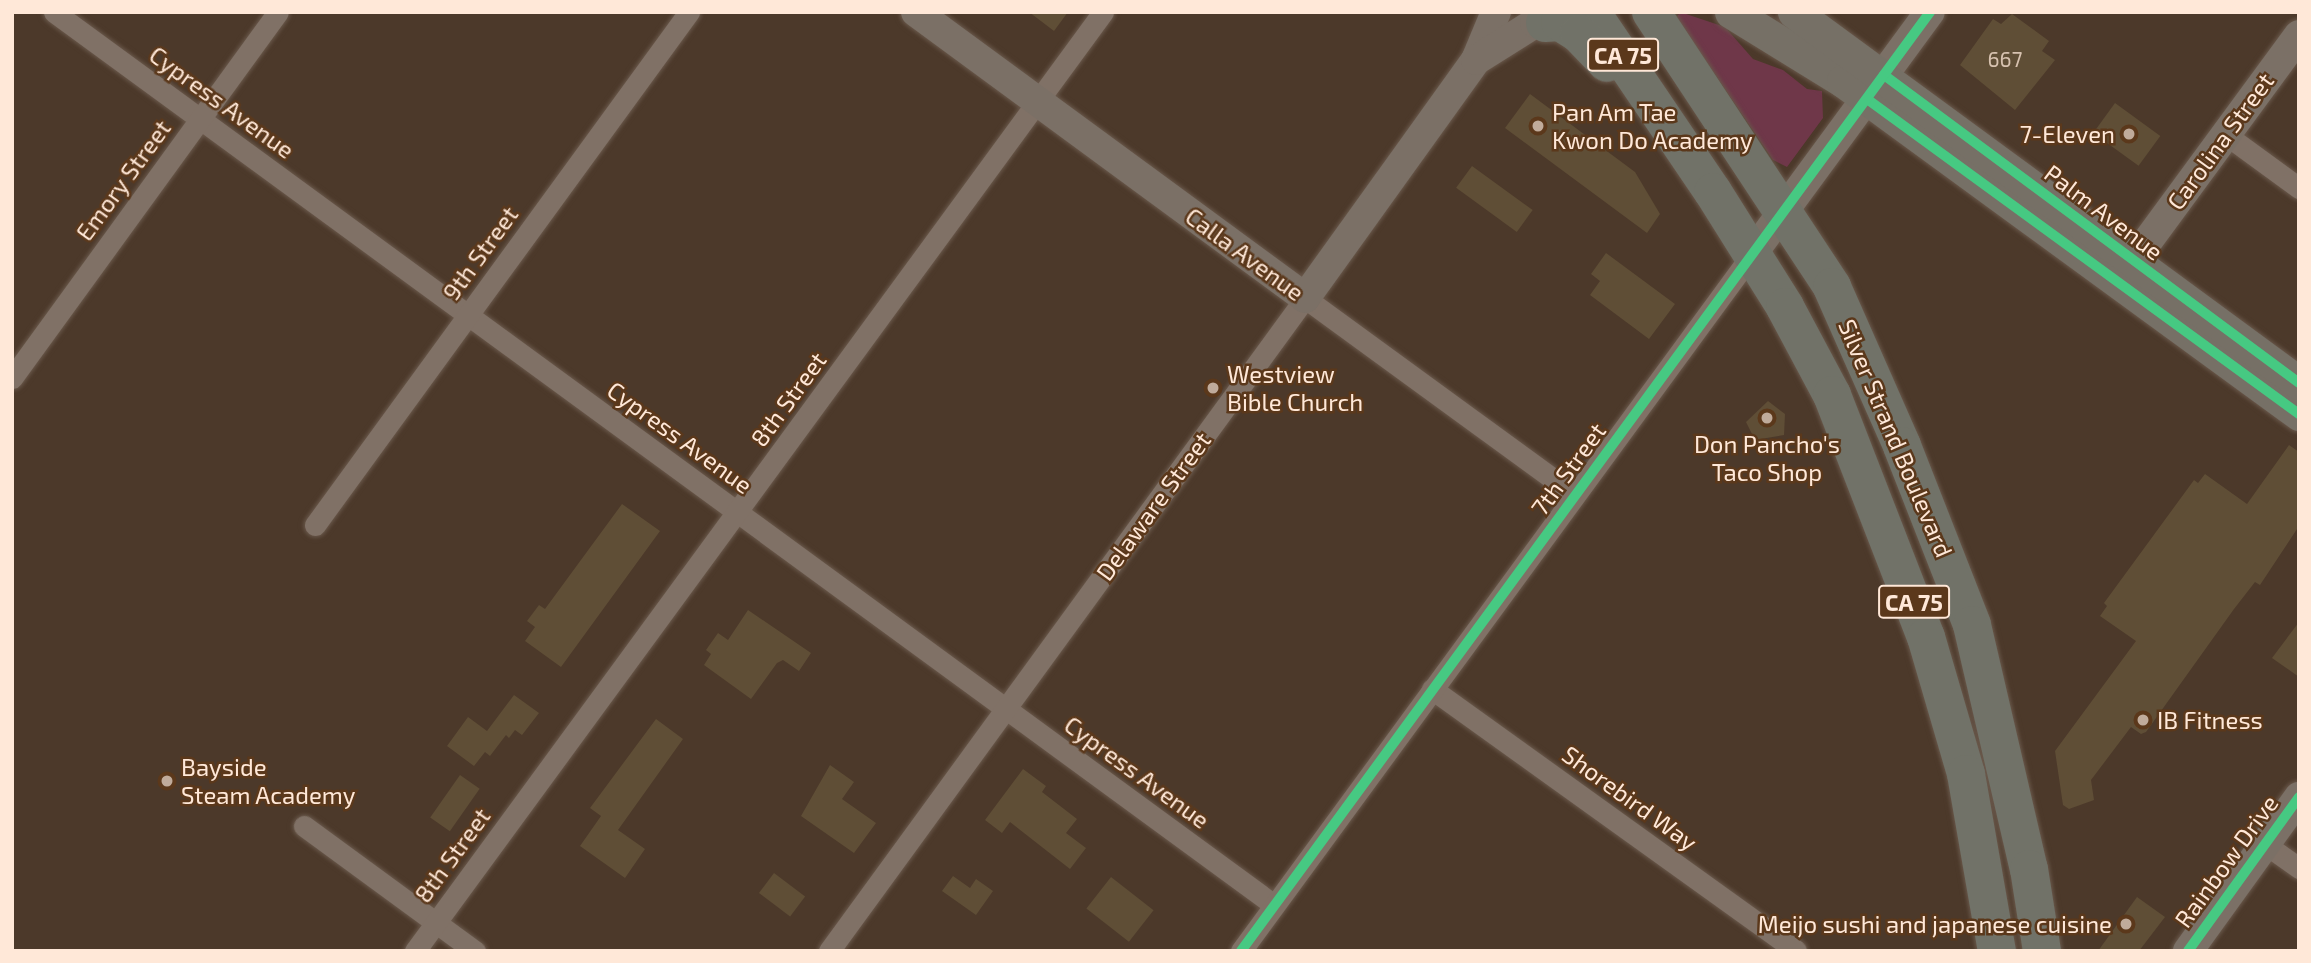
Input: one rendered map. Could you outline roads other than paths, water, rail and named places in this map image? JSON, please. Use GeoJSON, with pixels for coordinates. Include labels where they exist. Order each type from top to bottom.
{"type":"FeatureCollection","features":[{"type":"Feature","properties":{"kind":"highway","name":"Silver Strand Boulevard"},"geometry":{"type":"LineString","coordinates":[[1591,12],[1752,254],[1832,395],[1895,549],[1966,774],[1997,951]]}},
{"type":"Feature","properties":{"kind":"highway","name":"Silver Strand Boulevard"},"geometry":{"type":"LineString","coordinates":[[1651,12],[1785,213],[1837,298],[1906,457],[1972,625],[2032,882],[2042,951]]}},
{"type":"Feature","properties":{"kind":"highway"},"geometry":{"type":"LineString","coordinates":[[1545,23],[1560,22],[1579,34],[1628,85],[1652,100]]}},
{"type":"Feature","properties":{"kind":"main road","name":"Palm Avenue"},"geometry":{"type":"LineString","coordinates":[[1731,12],[1796,48],[1876,87]]}},
{"type":"Feature","properties":{"kind":"main road","name":"Palm Avenue"},"geometry":{"type":"LineString","coordinates":[[1794,12],[1876,87],[2125,271],[2299,414]]}},
{"type":"Feature","properties":{"kind":"main road","name":"Palm Avenue"},"geometry":{"type":"LineString","coordinates":[[2125,271],[2299,383]]}},
{"type":"Feature","properties":{"kind":"street","name":"Cypress Avenue"},"geometry":{"type":"LineString","coordinates":[[54,12],[1274,905]]}},
{"type":"Feature","properties":{"kind":"street","name":"Emory Street"},"geometry":{"type":"LineString","coordinates":[[12,378],[278,12]]}},
{"type":"Feature","properties":{"kind":"street","name":"9th Street"},"geometry":{"type":"LineString","coordinates":[[315,525],[689,12]]}},
{"type":"Feature","properties":{"kind":"street","name":"Calla Avenue"},"geometry":{"type":"LineString","coordinates":[[916,12],[1575,495]]}},
{"type":"Feature","properties":{"kind":"street","name":"8th Street"},"geometry":{"type":"LineString","coordinates":[[415,951],[1103,12]]}},
{"type":"Feature","properties":{"kind":"street","name":"Delaware Street"},"geometry":{"type":"LineString","coordinates":[[829,951],[1476,60],[1496,12]]}},
{"type":"Feature","properties":{"kind":"street","name":"7th Street"},"geometry":{"type":"LineString","coordinates":[[1241,951],[1930,12]]}},
{"type":"Feature","properties":{"kind":"street","name":"Delaware Street"},"geometry":{"type":"LineString","coordinates":[[1476,60],[1535,23],[1545,23]]}},
{"type":"Feature","properties":{"kind":"street","name":"Carolina Street"},"geometry":{"type":"LineString","coordinates":[[2125,271],[2299,34]]}},
{"type":"Feature","properties":{"kind":"street"},"geometry":{"type":"LineString","coordinates":[[2225,134],[2299,188]]}},
{"type":"Feature","properties":{"kind":"street","name":"Shorebird Way"},"geometry":{"type":"LineString","coordinates":[[1432,689],[1796,951]]}},
{"type":"Feature","properties":{"kind":"street","name":"Rainbow Drive"},"geometry":{"type":"LineString","coordinates":[[2188,951],[2299,797]]}},
{"type":"Feature","properties":{"kind":"street"},"geometry":{"type":"LineString","coordinates":[[304,826],[475,951]]}},
{"type":"Feature","properties":{"kind":"street"},"geometry":{"type":"LineString","coordinates":[[2265,844],[2299,869]]}},
{"type":"Feature","properties":{"kind":"place","name":"Pan Am Tae Kwon Do Academy"},"geometry":{"type":"Point","coordinates":[1538,126]}},
{"type":"Feature","properties":{"kind":"place","name":"7-Eleven"},"geometry":{"type":"Point","coordinates":[2129,134]}},
{"type":"Feature","properties":{"kind":"place","name":"Westview Bible Church"},"geometry":{"type":"Point","coordinates":[1213,388]}},
{"type":"Feature","properties":{"kind":"place","name":"Don Pancho's Taco Shop"},"geometry":{"type":"Point","coordinates":[1767,418]}},
{"type":"Feature","properties":{"kind":"place","name":"IB Fitness"},"geometry":{"type":"Point","coordinates":[2143,720]}},
{"type":"Feature","properties":{"kind":"place","name":"Bayside Steam Academy"},"geometry":{"type":"Point","coordinates":[167,781]}},
{"type":"Feature","properties":{"kind":"place","name":"Meijo sushi and japanese cuisine"},"geometry":{"type":"Point","coordinates":[2126,924]}}]}
